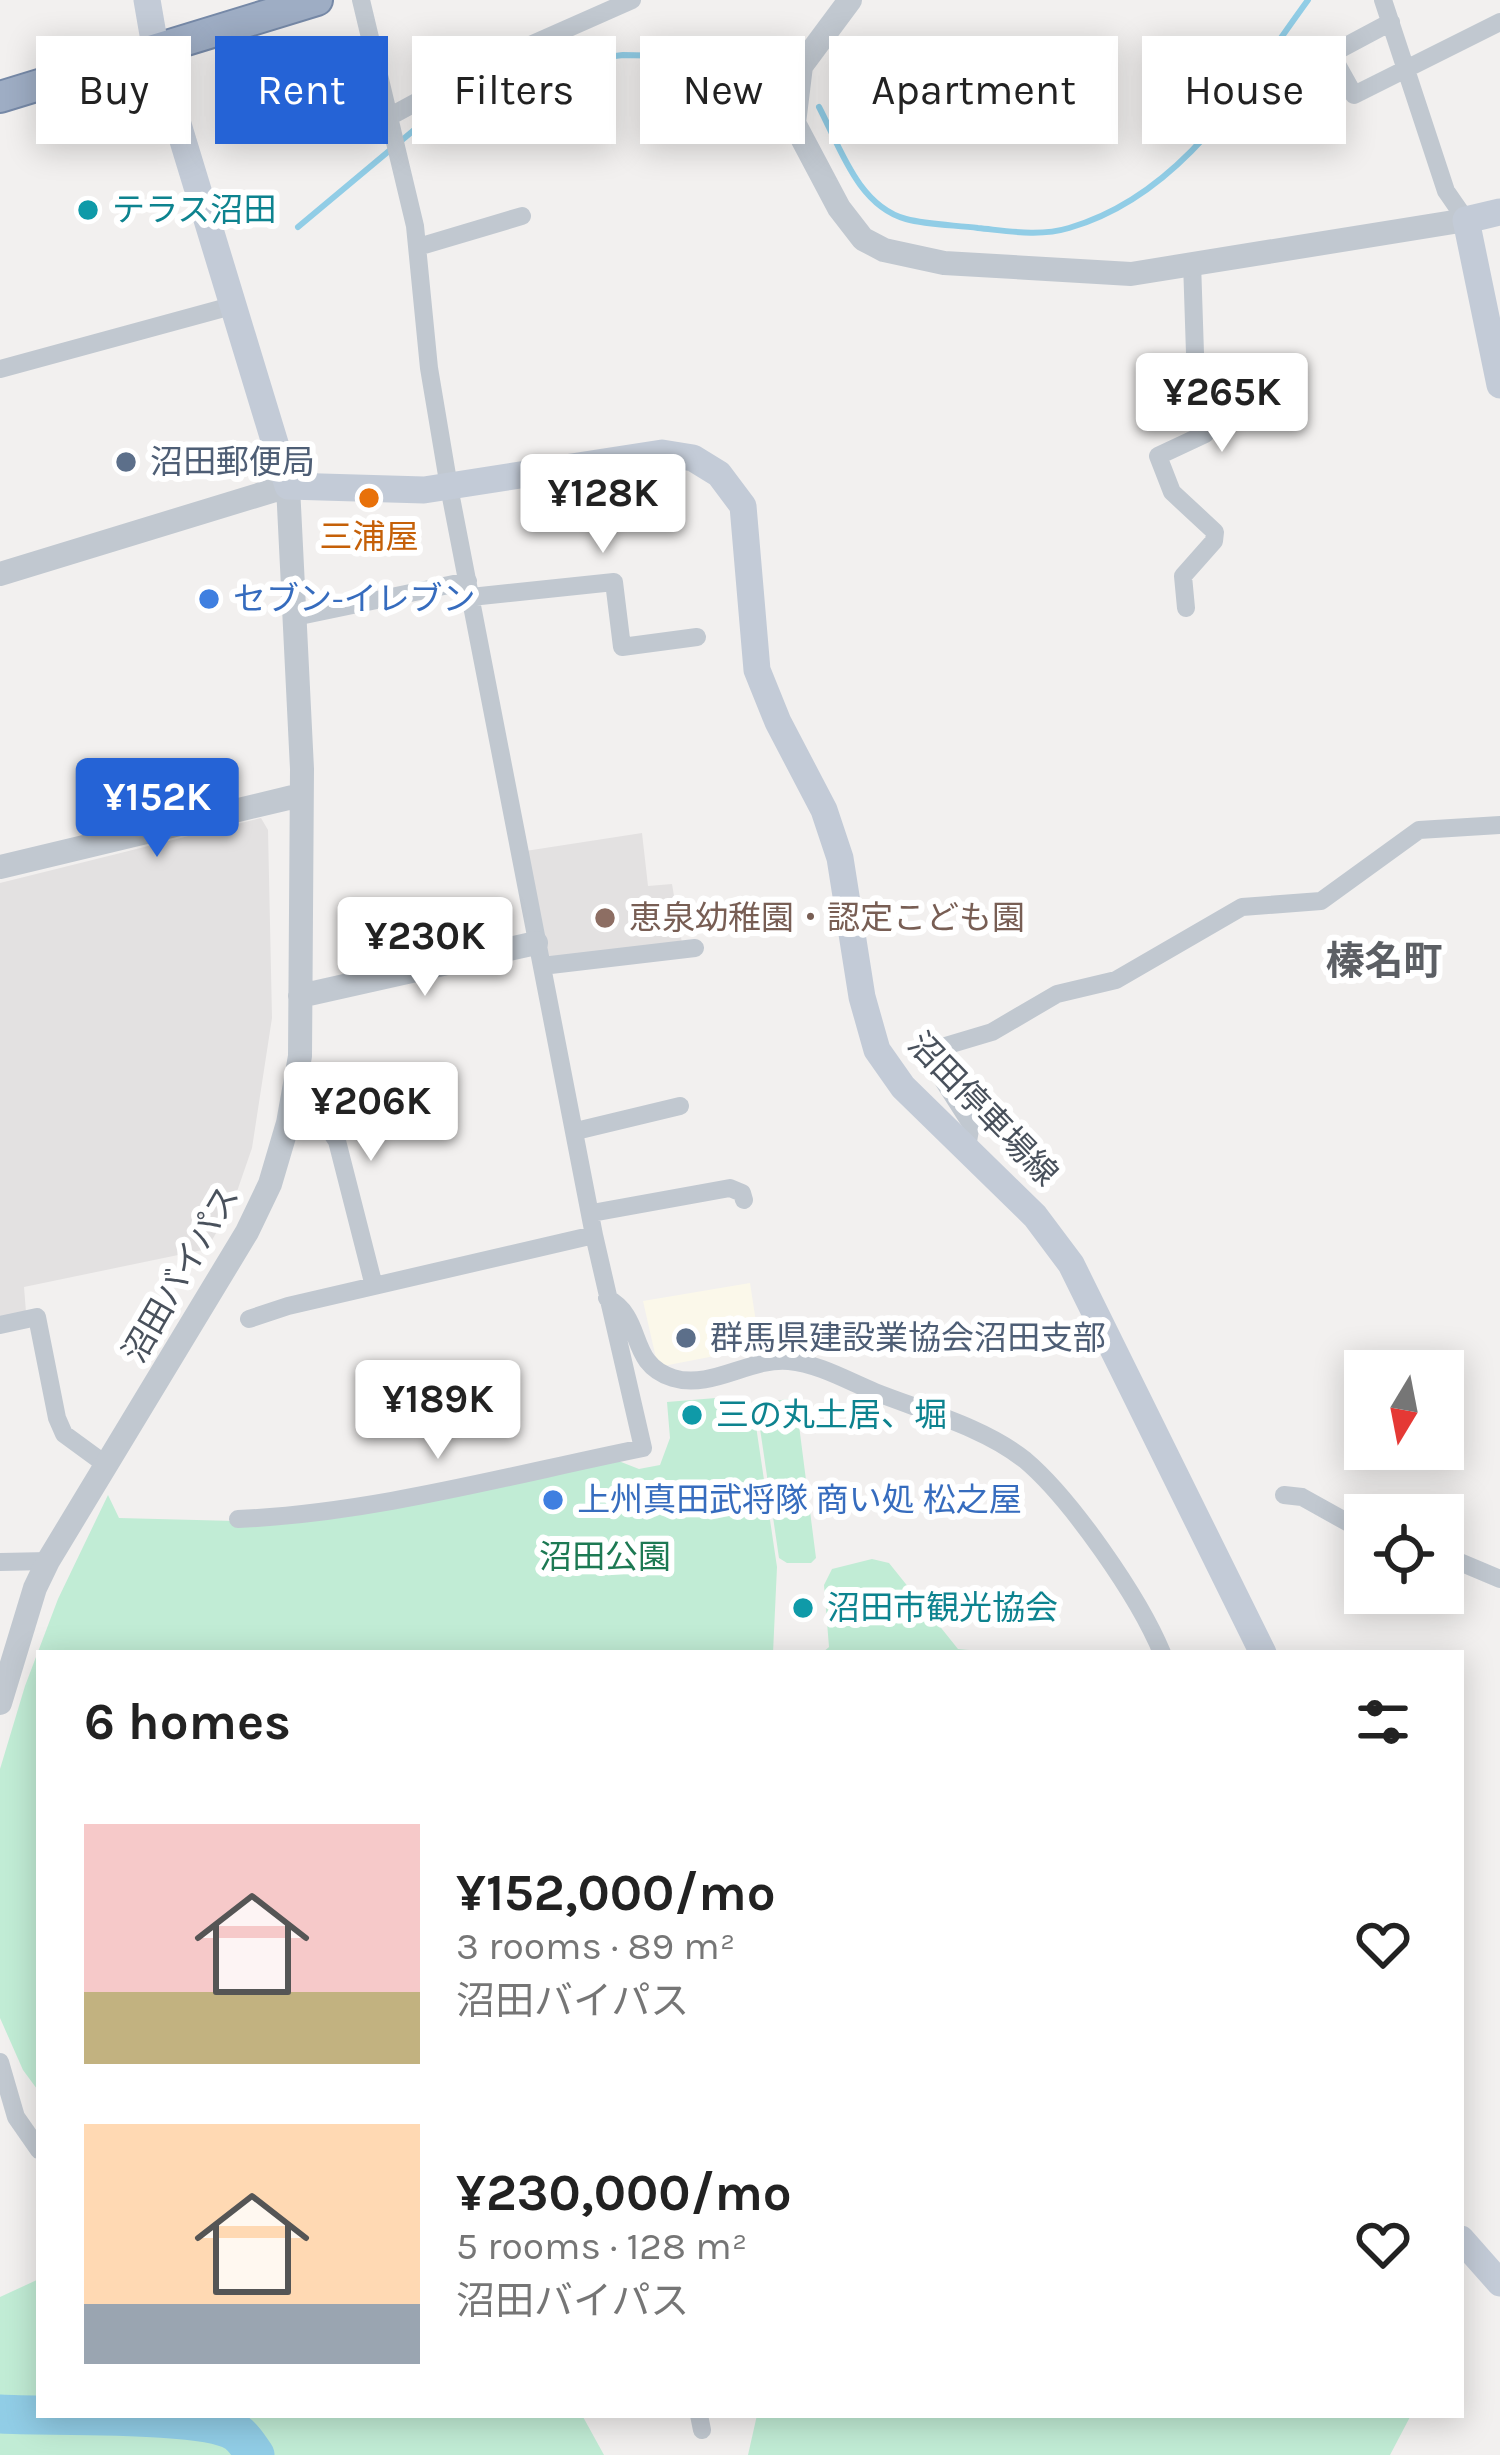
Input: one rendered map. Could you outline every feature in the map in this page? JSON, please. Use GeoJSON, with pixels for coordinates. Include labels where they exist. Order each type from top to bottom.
{"type":"FeatureCollection","features":[{"type":"Feature","properties":{"kind":"highway"},"geometry":{"type":"LineString","coordinates":[[191,41],[316,0]]}},
{"type":"Feature","properties":{"kind":"highway"},"geometry":{"type":"LineString","coordinates":[[0,97],[36,87]]}},
{"type":"Feature","properties":{"kind":"main road"},"geometry":{"type":"LineString","coordinates":[[147,0],[153,36]]}},
{"type":"Feature","properties":{"kind":"main road"},"geometry":{"type":"LineString","coordinates":[[185,144],[288,486]]}},
{"type":"Feature","properties":{"kind":"main road"},"geometry":{"type":"LineString","coordinates":[[1500,212],[1466,220],[1500,385]]}},
{"type":"Feature","properties":{"kind":"main road","name":"沼田停車場線"},"geometry":{"type":"LineString","coordinates":[[288,486],[449,487],[662,453],[707,464],[729,485],[743,506],[757,670],[832,830],[847,886],[862,998],[877,1050],[903,1087],[1035,1216],[1071,1264],[1262,1650]]}},
{"type":"Feature","properties":{"kind":"main road"},"geometry":{"type":"LineString","coordinates":[[1480,2252],[1500,2283]]}},
{"type":"Feature","properties":{"kind":"street"},"geometry":{"type":"LineString","coordinates":[[361,0],[369,36]]}},
{"type":"Feature","properties":{"kind":"street"},"geometry":{"type":"LineString","coordinates":[[388,117],[483,66],[632,0]]}},
{"type":"Feature","properties":{"kind":"street"},"geometry":{"type":"LineString","coordinates":[[850,0],[801,66],[794,122],[839,208],[863,239],[906,257],[1030,270],[1131,274],[1466,220],[1446,191],[1383,0]]}},
{"type":"Feature","properties":{"kind":"street"},"geometry":{"type":"LineString","coordinates":[[1390,22],[1331,54],[1354,95],[1500,22]]}},
{"type":"Feature","properties":{"kind":"street"},"geometry":{"type":"LineString","coordinates":[[238,1519],[414,1495],[643,1448],[594,1235],[449,487],[429,368],[418,248],[388,122]]}},
{"type":"Feature","properties":{"kind":"street"},"geometry":{"type":"LineString","coordinates":[[418,248],[522,216]]}},
{"type":"Feature","properties":{"kind":"street"},"geometry":{"type":"LineString","coordinates":[[1186,608],[1183,576],[1214,541],[1215,532],[1172,492],[1158,456],[1205,434],[1196,384],[1192,262]]}},
{"type":"Feature","properties":{"kind":"street"},"geometry":{"type":"LineString","coordinates":[[0,369],[235,305]]}},
{"type":"Feature","properties":{"kind":"street"},"geometry":{"type":"LineString","coordinates":[[0,574],[288,486]]}},
{"type":"Feature","properties":{"kind":"street","name":"沼田バイパス"},"geometry":{"type":"LineString","coordinates":[[0,1703],[35,1588],[48,1561],[247,1232],[270,1184],[288,1123],[299,1056],[301,795],[288,486]]}},
{"type":"Feature","properties":{"kind":"street"},"geometry":{"type":"LineString","coordinates":[[295,616],[469,589],[614,582],[622,647],[697,637]]}},
{"type":"Feature","properties":{"kind":"street"},"geometry":{"type":"LineString","coordinates":[[0,867],[301,795]]}},
{"type":"Feature","properties":{"kind":"street"},"geometry":{"type":"LineString","coordinates":[[967,1148],[971,1124],[925,1052],[992,1032],[1057,994],[1116,980],[1242,908],[1321,901],[1419,830],[1500,825]]}},
{"type":"Feature","properties":{"kind":"street"},"geometry":{"type":"LineString","coordinates":[[300,997],[539,954],[695,948]]}},
{"type":"Feature","properties":{"kind":"street"},"geometry":{"type":"LineString","coordinates":[[576,1131],[680,1106]]}},
{"type":"Feature","properties":{"kind":"street"},"geometry":{"type":"LineString","coordinates":[[288,1123],[329,1130],[337,1141],[374,1286]]}},
{"type":"Feature","properties":{"kind":"street"},"geometry":{"type":"LineString","coordinates":[[592,1213],[730,1188],[742,1193],[744,1200]]}},
{"type":"Feature","properties":{"kind":"street"},"geometry":{"type":"LineString","coordinates":[[249,1319],[594,1235]]}},
{"type":"Feature","properties":{"kind":"street"},"geometry":{"type":"LineString","coordinates":[[607,1298],[623,1307],[646,1362],[679,1380],[699,1380],[785,1360],[816,1368],[980,1435],[1022,1458],[1114,1569],[1139,1605],[1161,1650]]}},
{"type":"Feature","properties":{"kind":"street"},"geometry":{"type":"LineString","coordinates":[[0,1325],[37,1317],[64,1434],[105,1464]]}},
{"type":"Feature","properties":{"kind":"street"},"geometry":{"type":"LineString","coordinates":[[1284,1495],[1302,1497],[1344,1520]]}},
{"type":"Feature","properties":{"kind":"street"},"geometry":{"type":"LineString","coordinates":[[0,1562],[48,1561]]}},
{"type":"Feature","properties":{"kind":"street"},"geometry":{"type":"LineString","coordinates":[[1464,1564],[1500,1579]]}},
{"type":"Feature","properties":{"kind":"street"},"geometry":{"type":"LineString","coordinates":[[0,2062],[16,2117],[36,2146]]}},
{"type":"Feature","properties":{"kind":"shaded area"},"geometry":{"type":"Polygon","coordinates":[[[261,818],[268,830],[272,1018],[252,1148],[233,1203],[207,1249],[24,1287],[26,1312],[0,1318],[0,883],[261,818]]]}},
{"type":"Feature","properties":{"kind":"shaded area","name":"恵泉幼稚園・認定こども園"},"geometry":{"type":"Polygon","coordinates":[[[642,833],[648,886],[672,884],[683,949],[542,966],[519,852],[642,833]]]}},
{"type":"Feature","properties":{"kind":"shaded area"},"geometry":{"type":"Polygon","coordinates":[[[750,1283],[758,1335],[724,1343],[725,1354],[658,1367],[643,1301],[750,1283]]]}},
{"type":"Feature","properties":{"kind":"green space","name":"沼田公園"},"geometry":{"type":"Polygon","coordinates":[[[716,1398],[718,1410],[753,1406],[777,1567],[773,1650],[39,1650],[108,1495],[119,1518],[235,1521],[616,1460],[639,1469],[660,1465],[670,1438],[667,1402],[716,1398]]]}},
{"type":"Feature","properties":{"kind":"green space"},"geometry":{"type":"Polygon","coordinates":[[[761,1402],[796,1402],[816,1558],[811,1563],[787,1563],[779,1558],[757,1408],[761,1402]]]}},
{"type":"Feature","properties":{"kind":"green space"},"geometry":{"type":"Polygon","coordinates":[[[872,1559],[889,1563],[958,1649],[983,1650],[826,1650],[824,1585],[832,1569],[872,1559]]]}},
{"type":"Feature","properties":{"kind":"green space","name":"沼田公園"},"geometry":{"type":"Polygon","coordinates":[[[36,1657],[36,2088],[0,2018],[0,1769],[36,1657]]]}},
{"type":"Feature","properties":{"kind":"green space"},"geometry":{"type":"Polygon","coordinates":[[[36,2280],[36,2418],[584,2418],[604,2455],[0,2455],[0,2297],[36,2280]]]}},
{"type":"Feature","properties":{"kind":"green space"},"geometry":{"type":"Polygon","coordinates":[[[756,2418],[1409,2418],[1390,2455],[748,2455],[756,2418]]]}},
{"type":"Feature","properties":{"kind":"waterway"},"geometry":{"type":"LineString","coordinates":[[819,107],[852,173],[889,212],[932,224],[1058,231],[1109,212],[1177,165],[1234,103],[1308,0]]}},
{"type":"Feature","properties":{"kind":"waterway"},"geometry":{"type":"LineString","coordinates":[[298,227],[426,120],[519,75],[566,62],[640,55]]}},
{"type":"Feature","properties":{"kind":"waterway"},"geometry":{"type":"LineString","coordinates":[[0,2414],[36,2415]]}},
{"type":"Feature","properties":{"kind":"waterway"},"geometry":{"type":"LineString","coordinates":[[152,2418],[220,2426],[237,2433],[255,2455]]}},
{"type":"Feature","properties":{"kind":"place","name":"テラス沼田"},"geometry":{"type":"Point","coordinates":[88,210]}},
{"type":"Feature","properties":{"kind":"place","name":"沼田郵便局"},"geometry":{"type":"Point","coordinates":[126,462]}},
{"type":"Feature","properties":{"kind":"place","name":"三浦屋"},"geometry":{"type":"Point","coordinates":[369,498]}},
{"type":"Feature","properties":{"kind":"place","name":"セブン-イレブン"},"geometry":{"type":"Point","coordinates":[209,599]}},
{"type":"Feature","properties":{"kind":"place","name":"恵泉幼稚園・認定こども園"},"geometry":{"type":"Point","coordinates":[605,918]}},
{"type":"Feature","properties":{"kind":"place","name":"群馬県建設業協会沼田支部"},"geometry":{"type":"Point","coordinates":[686,1338]}},
{"type":"Feature","properties":{"kind":"place","name":"三の丸土居、堀"},"geometry":{"type":"Point","coordinates":[692,1415]}},
{"type":"Feature","properties":{"kind":"place","name":"上州真田武将隊 商い処 松之屋"},"geometry":{"type":"Point","coordinates":[553,1500]}},
{"type":"Feature","properties":{"kind":"place","name":"沼田市観光協会"},"geometry":{"type":"Point","coordinates":[803,1608]}},
{"type":"Feature","properties":{"kind":"district","name":"榛名町"},"geometry":{"type":"Point","coordinates":[1384,961]}}]}
